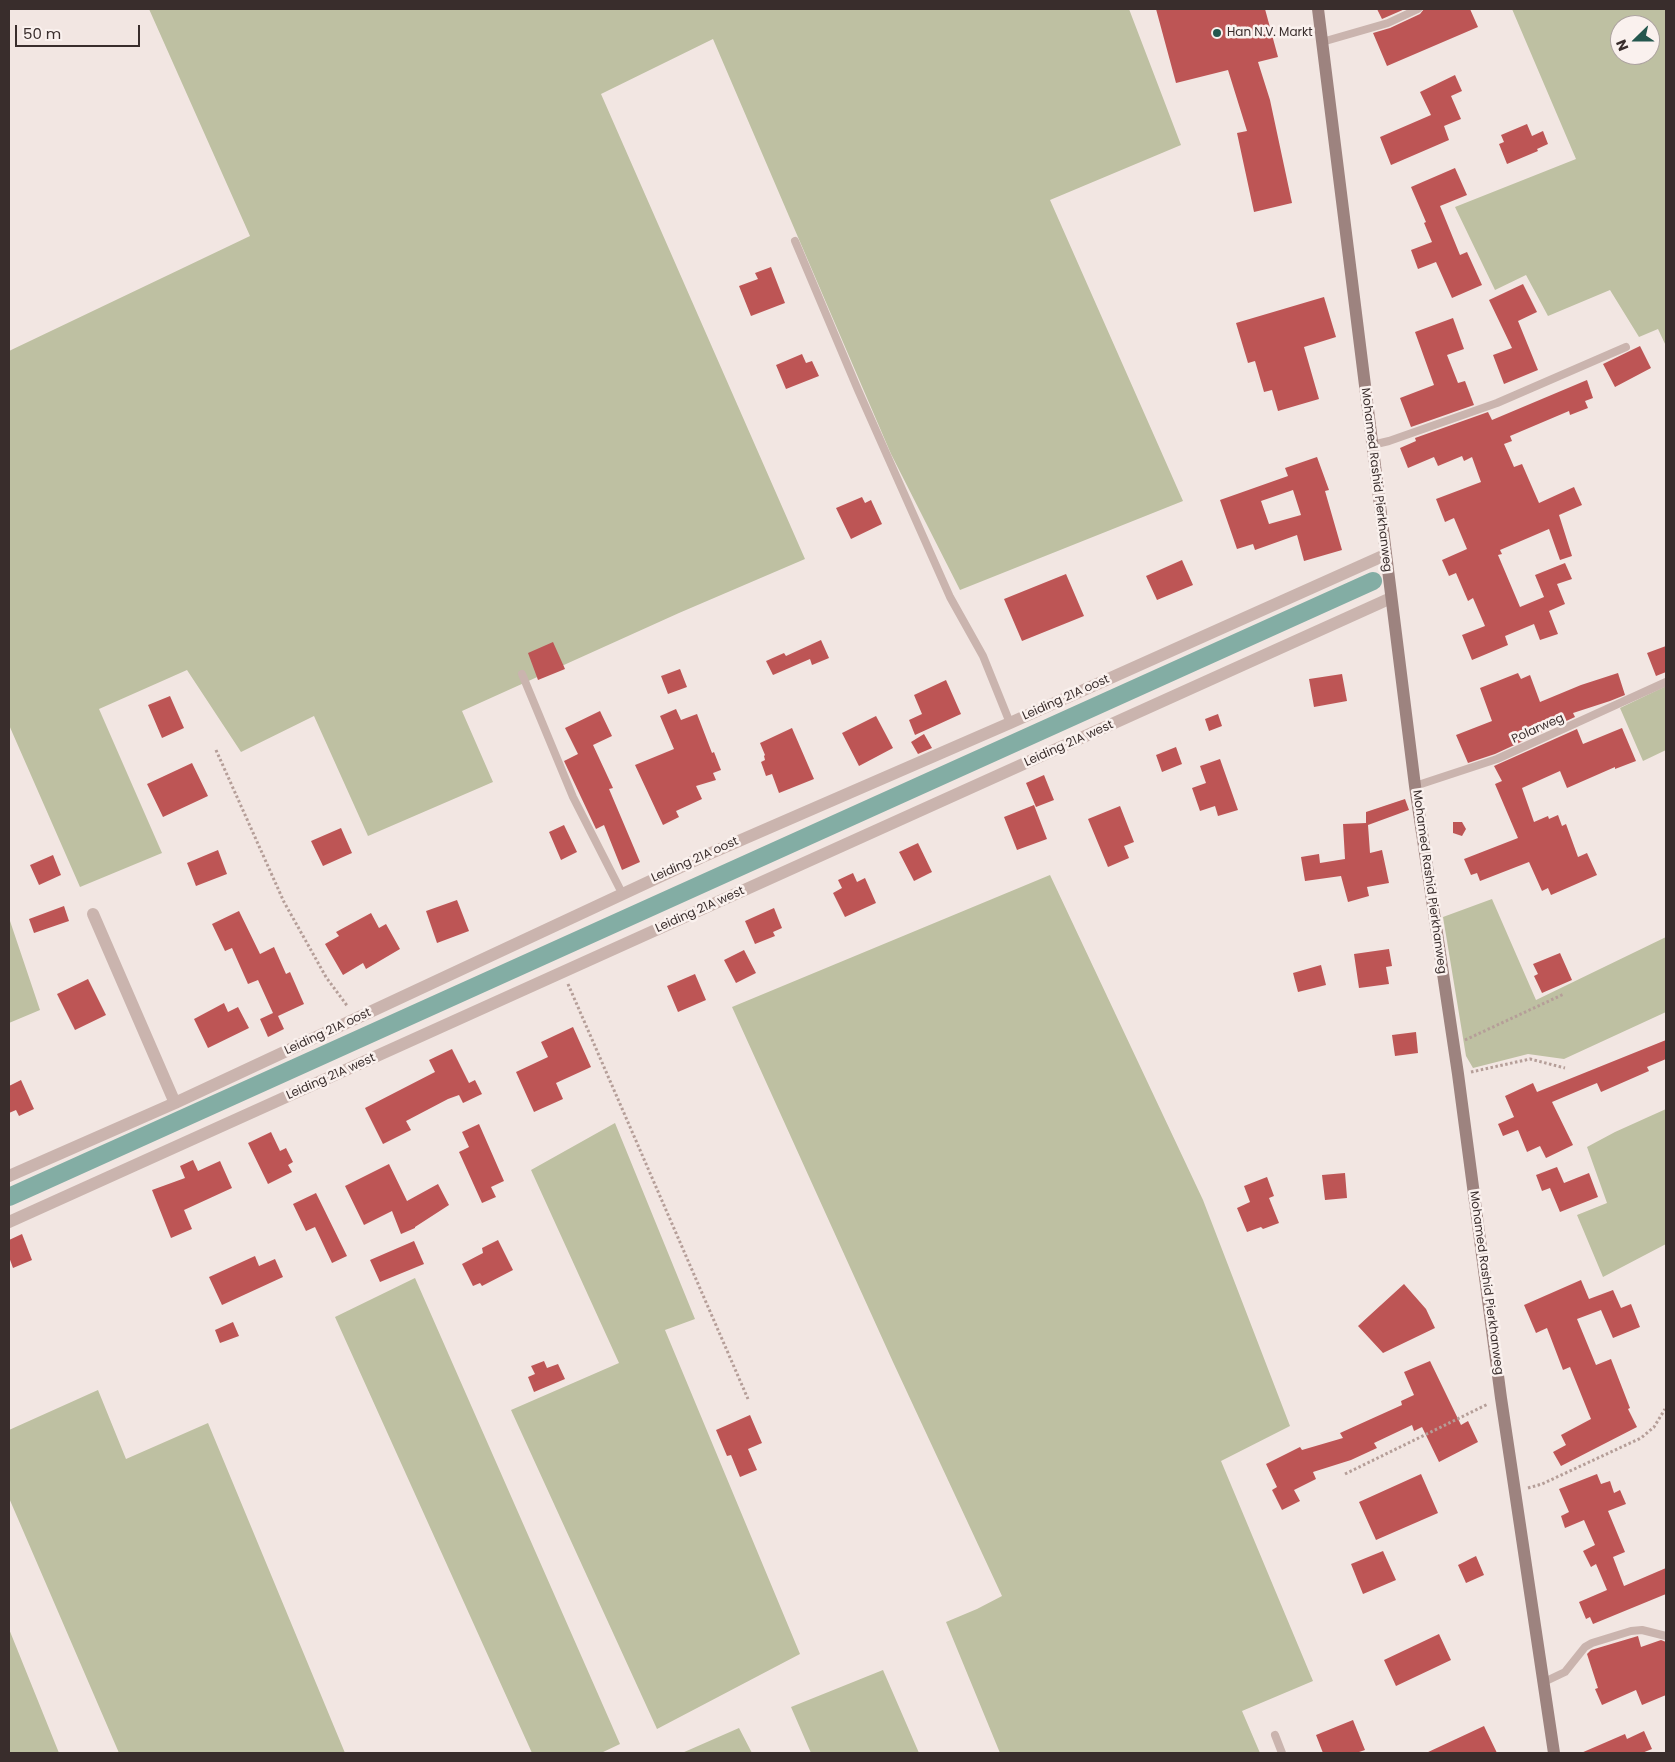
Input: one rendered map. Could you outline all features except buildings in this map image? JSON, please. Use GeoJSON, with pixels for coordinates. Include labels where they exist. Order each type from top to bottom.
{"type":"FeatureCollection","features":[{"type":"Feature","properties":{"kind":"street","name":"Mohamed Rashid Pierkhanweg"},"geometry":{"type":"LineString","coordinates":[[1318,9],[1415,786],[1458,1074],[1501,1398],[1554,1753]]}},
{"type":"Feature","properties":{"kind":"street","name":"Leiding 21A oost"},"geometry":{"type":"LineString","coordinates":[[9,1176],[175,1103],[622,893],[1010,723],[1385,555]]}},
{"type":"Feature","properties":{"kind":"street","name":"Leiding 21A west"},"geometry":{"type":"LineString","coordinates":[[9,1222],[1391,598]]}},
{"type":"Feature","properties":{"kind":"street"},"geometry":{"type":"LineString","coordinates":[[93,914],[175,1103]]}},
{"type":"Feature","properties":{"kind":"lane"},"geometry":{"type":"LineString","coordinates":[[1322,42],[1388,23],[1418,9]]}},
{"type":"Feature","properties":{"kind":"lane"},"geometry":{"type":"LineString","coordinates":[[795,240],[858,390],[950,597],[982,656],[1010,723]]}},
{"type":"Feature","properties":{"kind":"lane"},"geometry":{"type":"LineString","coordinates":[[1372,445],[1497,404],[1626,347]]}},
{"type":"Feature","properties":{"kind":"lane"},"geometry":{"type":"LineString","coordinates":[[522,674],[573,797],[622,893]]}},
{"type":"Feature","properties":{"kind":"lane","name":"Polarweg"},"geometry":{"type":"LineString","coordinates":[[1415,786],[1497,759],[1666,682]]}},
{"type":"Feature","properties":{"kind":"lane"},"geometry":{"type":"LineString","coordinates":[[1544,1682],[1565,1672],[1585,1647],[1592,1643],[1631,1631],[1642,1630],[1666,1636]]}},
{"type":"Feature","properties":{"kind":"lane"},"geometry":{"type":"LineString","coordinates":[[1275,1735],[1282,1753]]}},
{"type":"Feature","properties":{"kind":"path"},"geometry":{"type":"LineString","coordinates":[[216,750],[284,902],[326,977],[342,1000],[358,1018]]}},
{"type":"Feature","properties":{"kind":"path"},"geometry":{"type":"LineString","coordinates":[[562,972],[748,1398]]}},
{"type":"Feature","properties":{"kind":"path"},"geometry":{"type":"LineString","coordinates":[[1453,1046],[1564,994]]}},
{"type":"Feature","properties":{"kind":"path"},"geometry":{"type":"LineString","coordinates":[[1458,1074],[1530,1059],[1565,1068]]}},
{"type":"Feature","properties":{"kind":"path"},"geometry":{"type":"LineString","coordinates":[[1345,1474],[1501,1398]]}},
{"type":"Feature","properties":{"kind":"path"},"geometry":{"type":"LineString","coordinates":[[1515,1491],[1542,1484],[1641,1438],[1654,1427],[1665,1409]]}},
{"type":"Feature","properties":{"kind":"green space"},"geometry":{"type":"Polygon","coordinates":[[[149,9],[1129,9],[1181,145],[1050,200],[1183,501],[960,590],[891,454],[713,39],[601,94],[805,559],[679,613],[462,711],[493,782],[368,836],[314,716],[241,752],[187,670],[99,709],[162,853],[80,887],[9,725],[9,351],[250,236],[149,9]]]}},
{"type":"Feature","properties":{"kind":"green space"},"geometry":{"type":"Polygon","coordinates":[[[1512,9],[1666,9],[1666,346],[1658,329],[1639,337],[1610,290],[1548,316],[1526,275],[1495,290],[1455,207],[1576,159],[1512,9]]]}},
{"type":"Feature","properties":{"kind":"green space"},"geometry":{"type":"Polygon","coordinates":[[[1666,686],[1666,750],[1643,761],[1620,708],[1666,686]]]}},
{"type":"Feature","properties":{"kind":"green space"},"geometry":{"type":"Polygon","coordinates":[[[1050,875],[1203,1200],[1290,1426],[1221,1461],[1313,1681],[1242,1711],[1260,1753],[1000,1753],[946,1622],[1002,1596],[893,1362],[732,1007],[1050,875]]]}},
{"type":"Feature","properties":{"kind":"green space"},"geometry":{"type":"Polygon","coordinates":[[[1492,899],[1536,1000],[1666,937],[1666,1012],[1564,1059],[1528,1054],[1473,1068],[1466,1056],[1443,917],[1492,899]]]}},
{"type":"Feature","properties":{"kind":"green space"},"geometry":{"type":"Polygon","coordinates":[[[9,918],[40,1010],[9,1023],[9,918]]]}},
{"type":"Feature","properties":{"kind":"green space"},"geometry":{"type":"Polygon","coordinates":[[[1666,1109],[1666,1244],[1603,1277],[1577,1215],[1607,1203],[1587,1147],[1666,1109]]]}},
{"type":"Feature","properties":{"kind":"green space"},"geometry":{"type":"Polygon","coordinates":[[[615,1123],[695,1319],[665,1330],[800,1654],[657,1729],[511,1410],[619,1363],[531,1170],[615,1123]]]}},
{"type":"Feature","properties":{"kind":"green space"},"geometry":{"type":"Polygon","coordinates":[[[415,1278],[620,1744],[601,1753],[532,1753],[335,1317],[415,1278]]]}},
{"type":"Feature","properties":{"kind":"green space"},"geometry":{"type":"Polygon","coordinates":[[[98,1390],[126,1459],[208,1423],[345,1753],[119,1753],[9,1498],[9,1430],[98,1390]]]}},
{"type":"Feature","properties":{"kind":"green space"},"geometry":{"type":"Polygon","coordinates":[[[9,1629],[59,1753],[9,1753],[9,1629]]]}},
{"type":"Feature","properties":{"kind":"green space"},"geometry":{"type":"Polygon","coordinates":[[[883,1670],[919,1753],[811,1753],[791,1707],[883,1670]]]}},
{"type":"Feature","properties":{"kind":"green space"},"geometry":{"type":"Polygon","coordinates":[[[739,1728],[752,1753],[682,1753],[739,1728]]]}},
{"type":"Feature","properties":{"kind":"waterway"},"geometry":{"type":"LineString","coordinates":[[9,1197],[1373,581]]}},
{"type":"Feature","properties":{"kind":"place","name":"Han N.V. Markt"},"geometry":{"type":"Point","coordinates":[1217,33]}}]}
